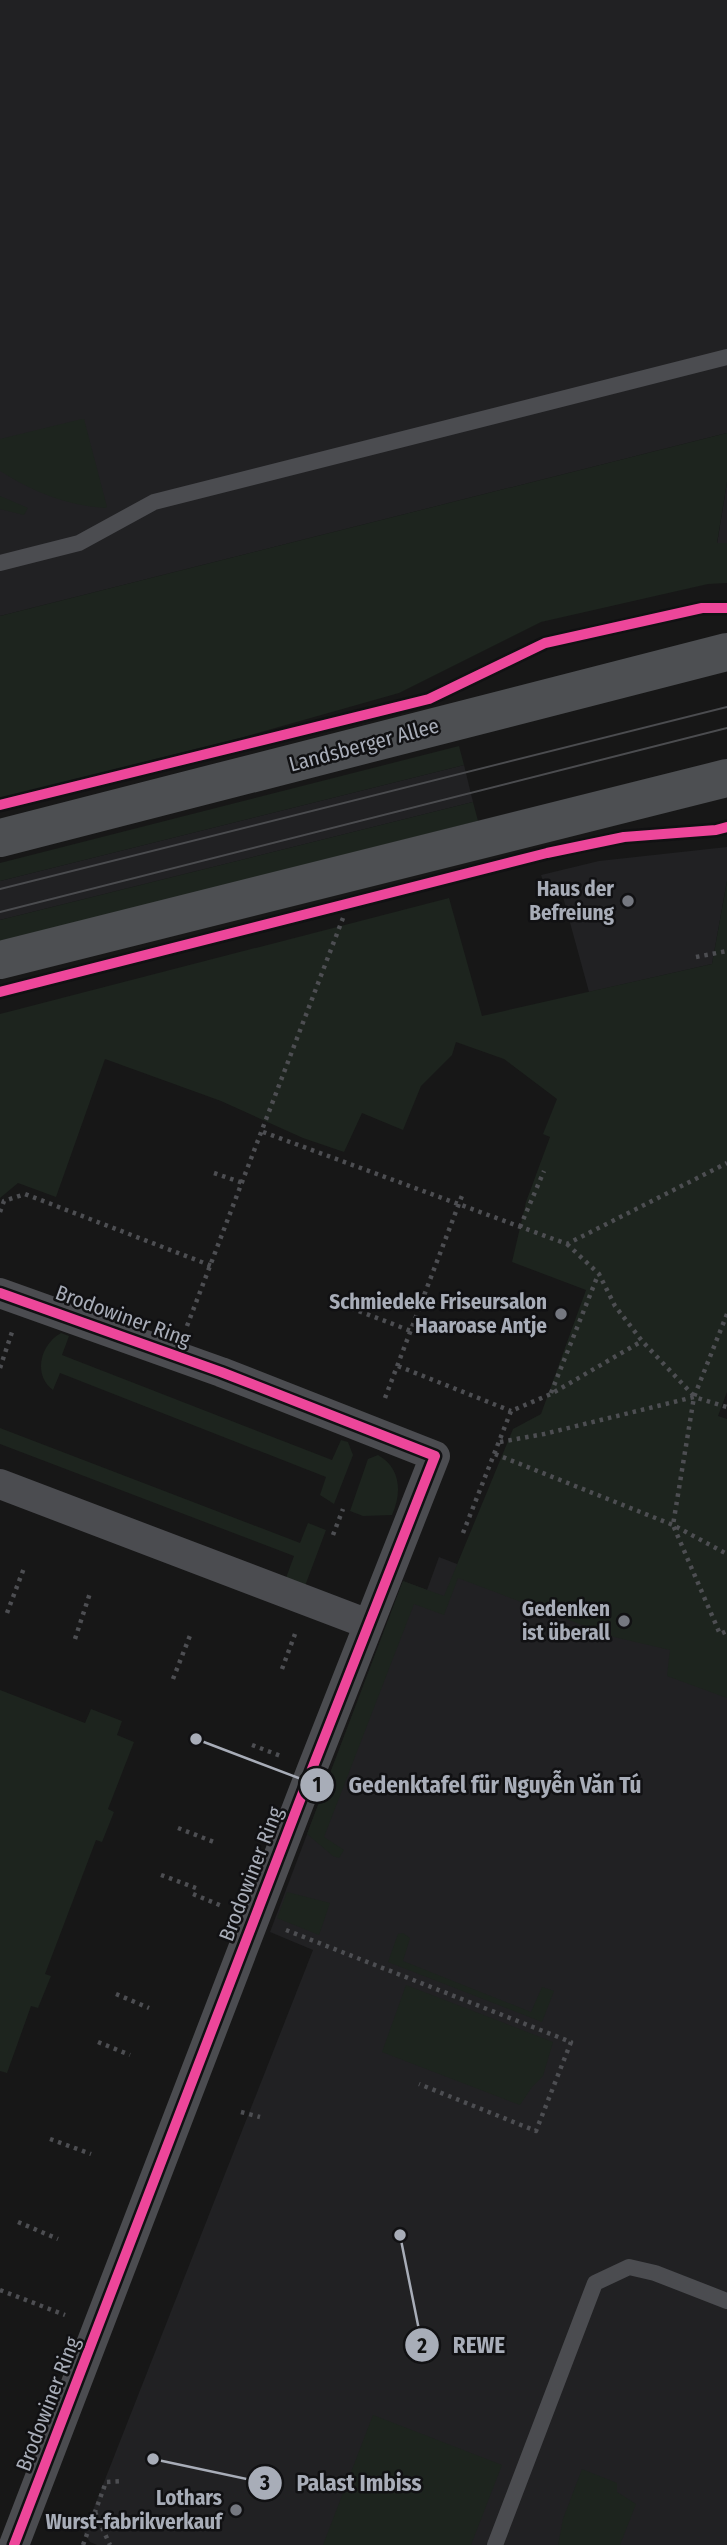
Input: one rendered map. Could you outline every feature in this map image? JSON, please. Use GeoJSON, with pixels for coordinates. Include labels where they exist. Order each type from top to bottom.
{"type":"FeatureCollection","features":[{"type":"Feature","properties":{"kind":"main road","name":"Landsberger Allee"},"geometry":{"type":"LineString","coordinates":[[0,838],[727,652]]}},
{"type":"Feature","properties":{"kind":"main road"},"geometry":{"type":"LineString","coordinates":[[0,960],[727,778]]}},
{"type":"Feature","properties":{"kind":"street","name":"Brodowiner Ring"},"geometry":{"type":"LineString","coordinates":[[0,1293],[176,1356],[435,1456],[14,2545]]}},
{"type":"Feature","properties":{"kind":"street"},"geometry":{"type":"LineString","coordinates":[[0,1484],[368,1624]]}},
{"type":"Feature","properties":{"kind":"lane"},"geometry":{"type":"LineString","coordinates":[[0,563],[79,543],[154,502],[727,357]]}},
{"type":"Feature","properties":{"kind":"lane"},"geometry":{"type":"LineString","coordinates":[[495,2545],[595,2283],[629,2267],[655,2273],[727,2301]]}},
{"type":"Feature","properties":{"kind":"path"},"geometry":{"type":"LineString","coordinates":[[176,1356],[343,918]]}},
{"type":"Feature","properties":{"kind":"path"},"geometry":{"type":"LineString","coordinates":[[696,957],[727,951]]}},
{"type":"Feature","properties":{"kind":"path"},"geometry":{"type":"LineString","coordinates":[[263,1132],[567,1244],[599,1274],[615,1306],[642,1341],[694,1397],[727,1407]]}},
{"type":"Feature","properties":{"kind":"path"},"geometry":{"type":"LineString","coordinates":[[567,1244],[727,1163]]}},
{"type":"Feature","properties":{"kind":"path"},"geometry":{"type":"LineString","coordinates":[[520,1227],[544,1171]]}},
{"type":"Feature","properties":{"kind":"path"},"geometry":{"type":"LineString","coordinates":[[214,1173],[243,1183]]}},
{"type":"Feature","properties":{"kind":"path"},"geometry":{"type":"LineString","coordinates":[[381,1409],[463,1193]]}},
{"type":"Feature","properties":{"kind":"path"},"geometry":{"type":"LineString","coordinates":[[0,1212],[4,1201],[25,1194],[212,1266]]}},
{"type":"Feature","properties":{"kind":"path"},"geometry":{"type":"LineString","coordinates":[[551,1394],[599,1274]]}},
{"type":"Feature","properties":{"kind":"path"},"geometry":{"type":"LineString","coordinates":[[343,1305],[411,1331]]}},
{"type":"Feature","properties":{"kind":"path"},"geometry":{"type":"LineString","coordinates":[[727,1314],[694,1397],[673,1525],[720,1634],[727,1631]]}},
{"type":"Feature","properties":{"kind":"path"},"geometry":{"type":"LineString","coordinates":[[398,1366],[511,1411],[551,1394],[642,1341]]}},
{"type":"Feature","properties":{"kind":"path"},"geometry":{"type":"LineString","coordinates":[[499,1442],[544,1434],[694,1397]]}},
{"type":"Feature","properties":{"kind":"path"},"geometry":{"type":"LineString","coordinates":[[463,1533],[511,1411]]}},
{"type":"Feature","properties":{"kind":"path"},"geometry":{"type":"LineString","coordinates":[[495,1454],[673,1525],[727,1554]]}},
{"type":"Feature","properties":{"kind":"path"},"geometry":{"type":"LineString","coordinates":[[333,1535],[343,1509]]}},
{"type":"Feature","properties":{"kind":"path"},"geometry":{"type":"LineString","coordinates":[[7,1613],[24,1568]]}},
{"type":"Feature","properties":{"kind":"path"},"geometry":{"type":"LineString","coordinates":[[75,1639],[90,1593]]}},
{"type":"Feature","properties":{"kind":"path"},"geometry":{"type":"LineString","coordinates":[[282,1669],[299,1623]]}},
{"type":"Feature","properties":{"kind":"path"},"geometry":{"type":"LineString","coordinates":[[173,1679],[191,1633]]}},
{"type":"Feature","properties":{"kind":"path"},"geometry":{"type":"LineString","coordinates":[[178,1828],[214,1842]]}},
{"type":"Feature","properties":{"kind":"path"},"geometry":{"type":"LineString","coordinates":[[161,1875],[196,1888]]}},
{"type":"Feature","properties":{"kind":"path"},"geometry":{"type":"LineString","coordinates":[[193,1894],[570,2042],[536,2132],[419,2084]]}},
{"type":"Feature","properties":{"kind":"path"},"geometry":{"type":"LineString","coordinates":[[116,1994],[149,2008]]}},
{"type":"Feature","properties":{"kind":"path"},"geometry":{"type":"LineString","coordinates":[[98,2042],[130,2055]]}},
{"type":"Feature","properties":{"kind":"path"},"geometry":{"type":"LineString","coordinates":[[241,2112],[260,2117]]}},
{"type":"Feature","properties":{"kind":"path"},"geometry":{"type":"LineString","coordinates":[[50,2139],[91,2154]]}},
{"type":"Feature","properties":{"kind":"path"},"geometry":{"type":"LineString","coordinates":[[18,2222],[58,2239]]}},
{"type":"Feature","properties":{"kind":"path"},"geometry":{"type":"LineString","coordinates":[[0,2290],[75,2319]]}},
{"type":"Feature","properties":{"kind":"path"},"geometry":{"type":"LineString","coordinates":[[83,2545],[106,2482],[123,2481]]}},
{"type":"Feature","properties":{"kind":"path"},"geometry":{"type":"LineString","coordinates":[[95,2511],[110,2545]]}},
{"type":"Feature","properties":{"kind":"shaded area"},"geometry":{"type":"Polygon","coordinates":[[[0,0],[727,0],[727,433],[0,616],[0,0]]]}},
{"type":"Feature","properties":{"kind":"shaded area"},"geometry":{"type":"Polygon","coordinates":[[[84,419],[107,507],[76,504],[50,496],[0,471],[0,439],[84,419]]]}},
{"type":"Feature","properties":{"kind":"shaded area"},"geometry":{"type":"Polygon","coordinates":[[[727,433],[727,482],[717,543],[727,543],[727,583],[708,584],[541,622],[399,693],[240,738],[0,798],[0,616],[727,433]]]}},
{"type":"Feature","properties":{"kind":"shaded area"},"geometry":{"type":"Polygon","coordinates":[[[727,482],[727,543],[717,544],[727,482]]]}},
{"type":"Feature","properties":{"kind":"shaded area"},"geometry":{"type":"Polygon","coordinates":[[[0,496],[28,508],[24,515],[0,509],[0,496]]]}},
{"type":"Feature","properties":{"kind":"shaded area"},"geometry":{"type":"Polygon","coordinates":[[[459,746],[464,765],[0,881],[0,863],[459,746]]]}},
{"type":"Feature","properties":{"kind":"shaded area"},"geometry":{"type":"Polygon","coordinates":[[[464,765],[473,802],[0,920],[0,881],[464,765]]]}},
{"type":"Feature","properties":{"kind":"shaded area"},"geometry":{"type":"Polygon","coordinates":[[[473,802],[478,821],[0,942],[0,920],[473,802]]]}},
{"type":"Feature","properties":{"kind":"shaded area"},"geometry":{"type":"Polygon","coordinates":[[[727,847],[727,881],[712,964],[589,992],[560,886],[546,890],[541,875],[599,861],[727,847]]]}},
{"type":"Feature","properties":{"kind":"shaded area"},"geometry":{"type":"Polygon","coordinates":[[[727,881],[727,1392],[718,1416],[727,1419],[727,1698],[667,1676],[670,1650],[614,1637],[458,1578],[444,1615],[414,1604],[324,1837],[344,1850],[339,1858],[333,1856],[307,1834],[403,1581],[444,1596],[513,1429],[541,1414],[586,1290],[512,1262],[526,1202],[550,1137],[543,1134],[557,1099],[504,1059],[456,1042],[452,1055],[421,1086],[403,1130],[362,1113],[344,1152],[303,1138],[221,1101],[105,1059],[56,1197],[18,1183],[0,1198],[0,1014],[449,898],[482,1016],[712,964],[727,881]]]}},
{"type":"Feature","properties":{"kind":"shaded area"},"geometry":{"type":"Polygon","coordinates":[[[61,1333],[69,1336],[62,1355],[332,1460],[341,1440],[348,1442],[353,1455],[334,1504],[320,1495],[326,1477],[60,1373],[53,1390],[43,1376],[42,1360],[48,1344],[61,1333]]]}},
{"type":"Feature","properties":{"kind":"shaded area"},"geometry":{"type":"Polygon","coordinates":[[[0,1428],[300,1543],[308,1523],[326,1530],[305,1586],[286,1578],[294,1556],[0,1444],[0,1428]]]}},
{"type":"Feature","properties":{"kind":"shaded area"},"geometry":{"type":"Polygon","coordinates":[[[378,1455],[386,1460],[395,1474],[398,1490],[395,1507],[392,1515],[363,1516],[350,1511],[368,1459],[378,1455]]]}},
{"type":"Feature","properties":{"kind":"shaded area"},"geometry":{"type":"Polygon","coordinates":[[[439,1557],[727,1670],[727,2545],[97,2545],[90,2542],[84,2533],[313,1950],[270,1932],[403,1581],[427,1590],[439,1557]]]}},
{"type":"Feature","properties":{"kind":"shaded area"},"geometry":{"type":"Polygon","coordinates":[[[0,1690],[85,1723],[91,1709],[122,1721],[117,1735],[134,1742],[108,1809],[114,1812],[102,1842],[96,1840],[45,1974],[51,1976],[38,2008],[31,2006],[7,2073],[0,2071],[0,1690]]]}},
{"type":"Feature","properties":{"kind":"shaded area"},"geometry":{"type":"Polygon","coordinates":[[[287,1892],[330,1903],[319,1935],[277,1918],[287,1892]]]}},
{"type":"Feature","properties":{"kind":"shaded area"},"geometry":{"type":"Polygon","coordinates":[[[403,1933],[410,1938],[403,1961],[531,2012],[542,1987],[554,1991],[542,2022],[388,1962],[398,1934],[403,1933]]]}},
{"type":"Feature","properties":{"kind":"shaded area"},"geometry":{"type":"Polygon","coordinates":[[[406,1985],[553,2042],[543,2076],[520,2105],[382,2052],[406,1985]]]}},
{"type":"Feature","properties":{"kind":"shaded area"},"geometry":{"type":"Polygon","coordinates":[[[373,2415],[502,2465],[471,2545],[323,2545],[373,2415]]]}},
{"type":"Feature","properties":{"kind":"shaded area"},"geometry":{"type":"Polygon","coordinates":[[[582,2469],[617,2483],[617,2492],[636,2504],[620,2545],[558,2545],[563,2519],[582,2469]]]}},
{"type":"Feature","properties":{"kind":"tram line"},"geometry":{"type":"LineString","coordinates":[[0,889],[727,707]]}},
{"type":"Feature","properties":{"kind":"tram line"},"geometry":{"type":"LineString","coordinates":[[0,912],[727,728]]}},
{"type":"Feature","properties":{"kind":"cycle path"},"geometry":{"type":"LineString","coordinates":[[0,805],[429,699],[545,643],[702,608],[727,608]]}},
{"type":"Feature","properties":{"kind":"cycle path"},"geometry":{"type":"LineString","coordinates":[[0,992],[547,853],[624,837],[727,827]]}},
{"type":"Feature","properties":{"kind":"cycle path"},"geometry":{"type":"LineString","coordinates":[[0,1293],[221,1372],[435,1456],[14,2545]]}},
{"type":"Feature","properties":{"kind":"place","name":"Haus der Befreiung"},"geometry":{"type":"Point","coordinates":[628,901]}},
{"type":"Feature","properties":{"kind":"place","name":"Schmiedeke Friseursalon Haaroase Antje"},"geometry":{"type":"Point","coordinates":[561,1314]}},
{"type":"Feature","properties":{"kind":"place","name":"Gedenken ist überall"},"geometry":{"type":"Point","coordinates":[624,1621]}},
{"type":"Feature","properties":{"kind":"place","name":"Gedenktafel für Nguyễn Văn Tú"},"geometry":{"type":"Point","coordinates":[196,1739]}},
{"type":"Feature","properties":{"kind":"place","name":"REWE"},"geometry":{"type":"Point","coordinates":[400,2235]}},
{"type":"Feature","properties":{"kind":"place","name":"Palast Imbiss"},"geometry":{"type":"Point","coordinates":[153,2459]}},
{"type":"Feature","properties":{"kind":"place","name":"Lothars Wurst-fabrikverkauf"},"geometry":{"type":"Point","coordinates":[236,2510]}}]}
